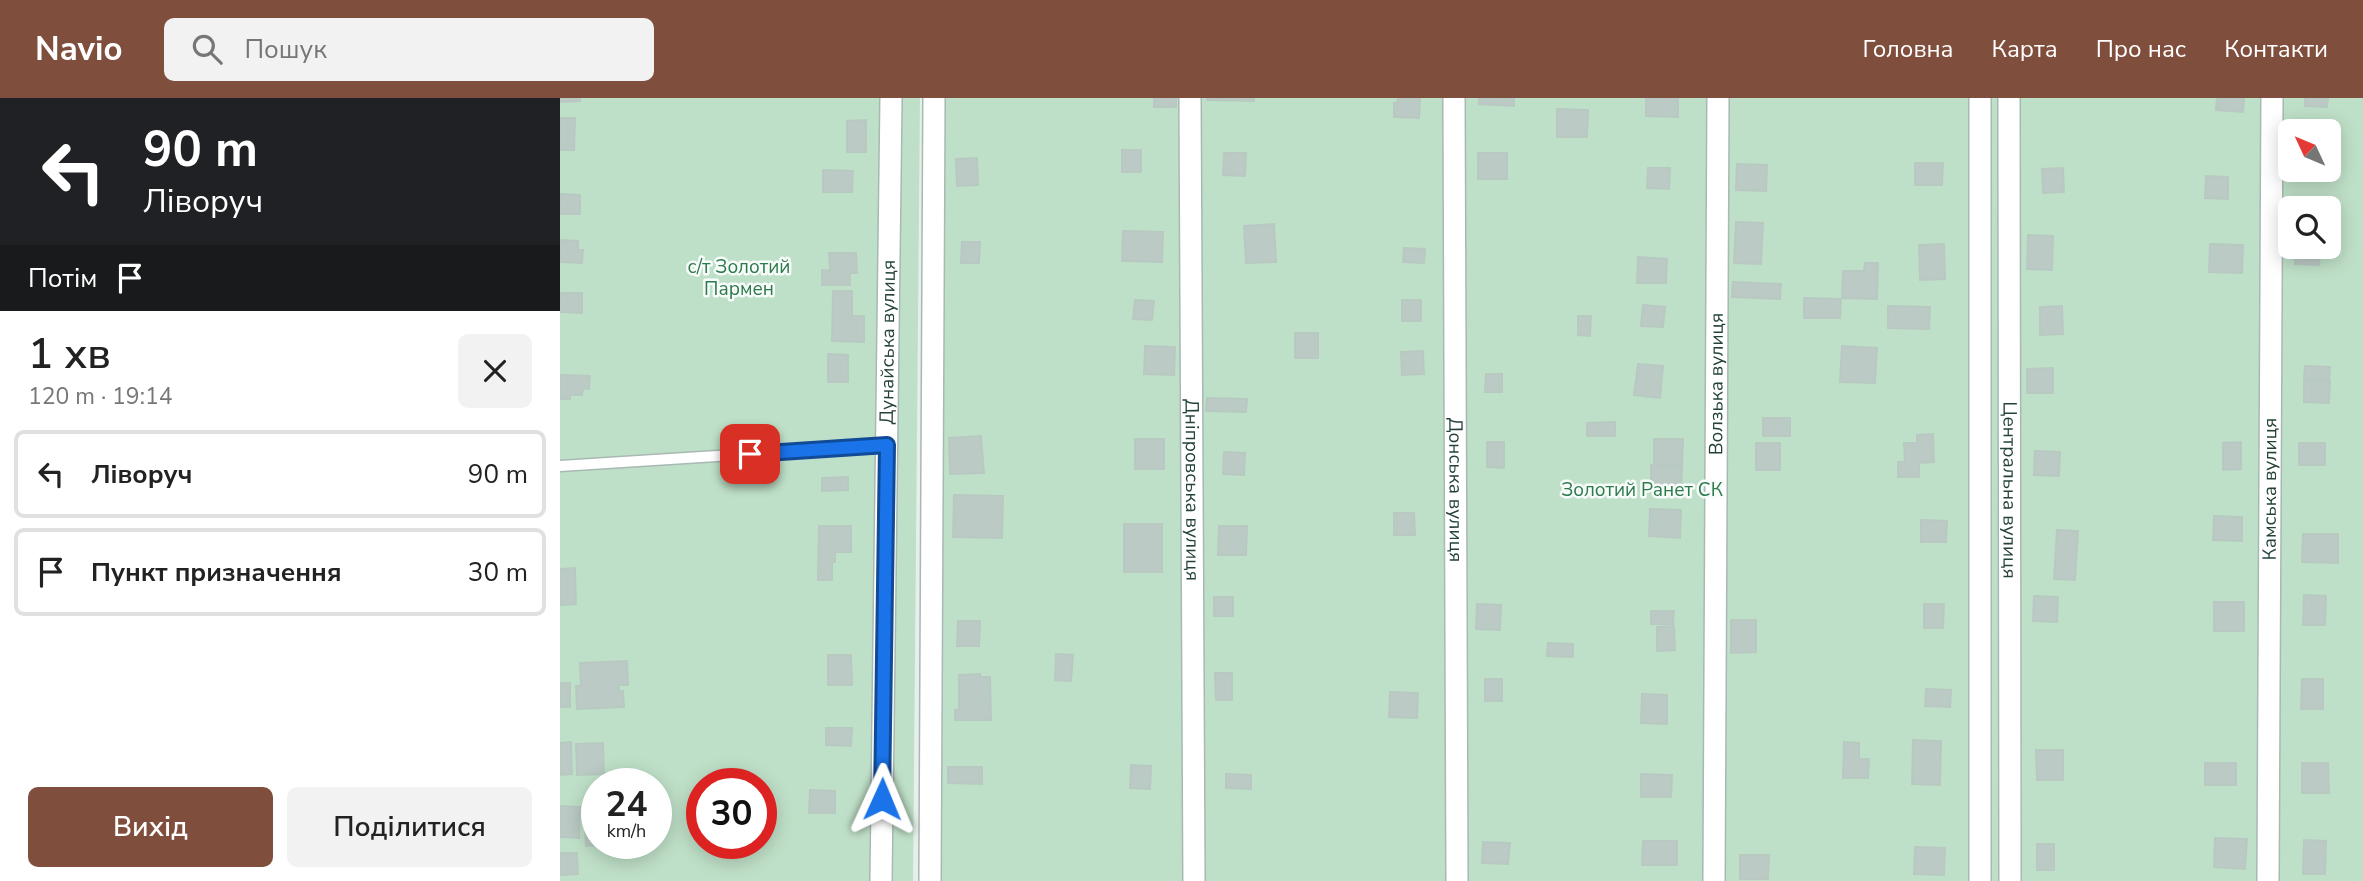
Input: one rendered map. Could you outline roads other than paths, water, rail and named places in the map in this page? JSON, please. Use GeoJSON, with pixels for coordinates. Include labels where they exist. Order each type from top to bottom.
{"type":"FeatureCollection","features":[{"type":"Feature","properties":{"kind":"street","name":"Дунайська вулиця"},"geometry":{"type":"LineString","coordinates":[[881,881],[891,98]]}},
{"type":"Feature","properties":{"kind":"street"},"geometry":{"type":"LineString","coordinates":[[930,881],[934,98]]}},
{"type":"Feature","properties":{"kind":"street","name":"Дніпровська вулиця"},"geometry":{"type":"LineString","coordinates":[[1190,98],[1194,881]]}},
{"type":"Feature","properties":{"kind":"street","name":"Донська вулиця"},"geometry":{"type":"LineString","coordinates":[[1454,98],[1457,881]]}},
{"type":"Feature","properties":{"kind":"street","name":"Волзька вулиця"},"geometry":{"type":"LineString","coordinates":[[1714,881],[1718,98]]}},
{"type":"Feature","properties":{"kind":"street","name":"Центральна вулиця"},"geometry":{"type":"LineString","coordinates":[[1980,98],[1980,881]]}},
{"type":"Feature","properties":{"kind":"street","name":"Центральна вулиця"},"geometry":{"type":"LineString","coordinates":[[2009,98],[2010,881]]}},
{"type":"Feature","properties":{"kind":"street","name":"Камська вулиця"},"geometry":{"type":"LineString","coordinates":[[2268,881],[2272,98]]}},
{"type":"Feature","properties":{"kind":"lane"},"geometry":{"type":"LineString","coordinates":[[560,466],[887,445]]}},
{"type":"Feature","properties":{"kind":"park label","name":"с/т Золотий Пармен"},"geometry":{"type":"Point","coordinates":[739,278]}},
{"type":"Feature","properties":{"kind":"park label","name":"Золотий Ранет СК"},"geometry":{"type":"Point","coordinates":[1642,490]}}]}
